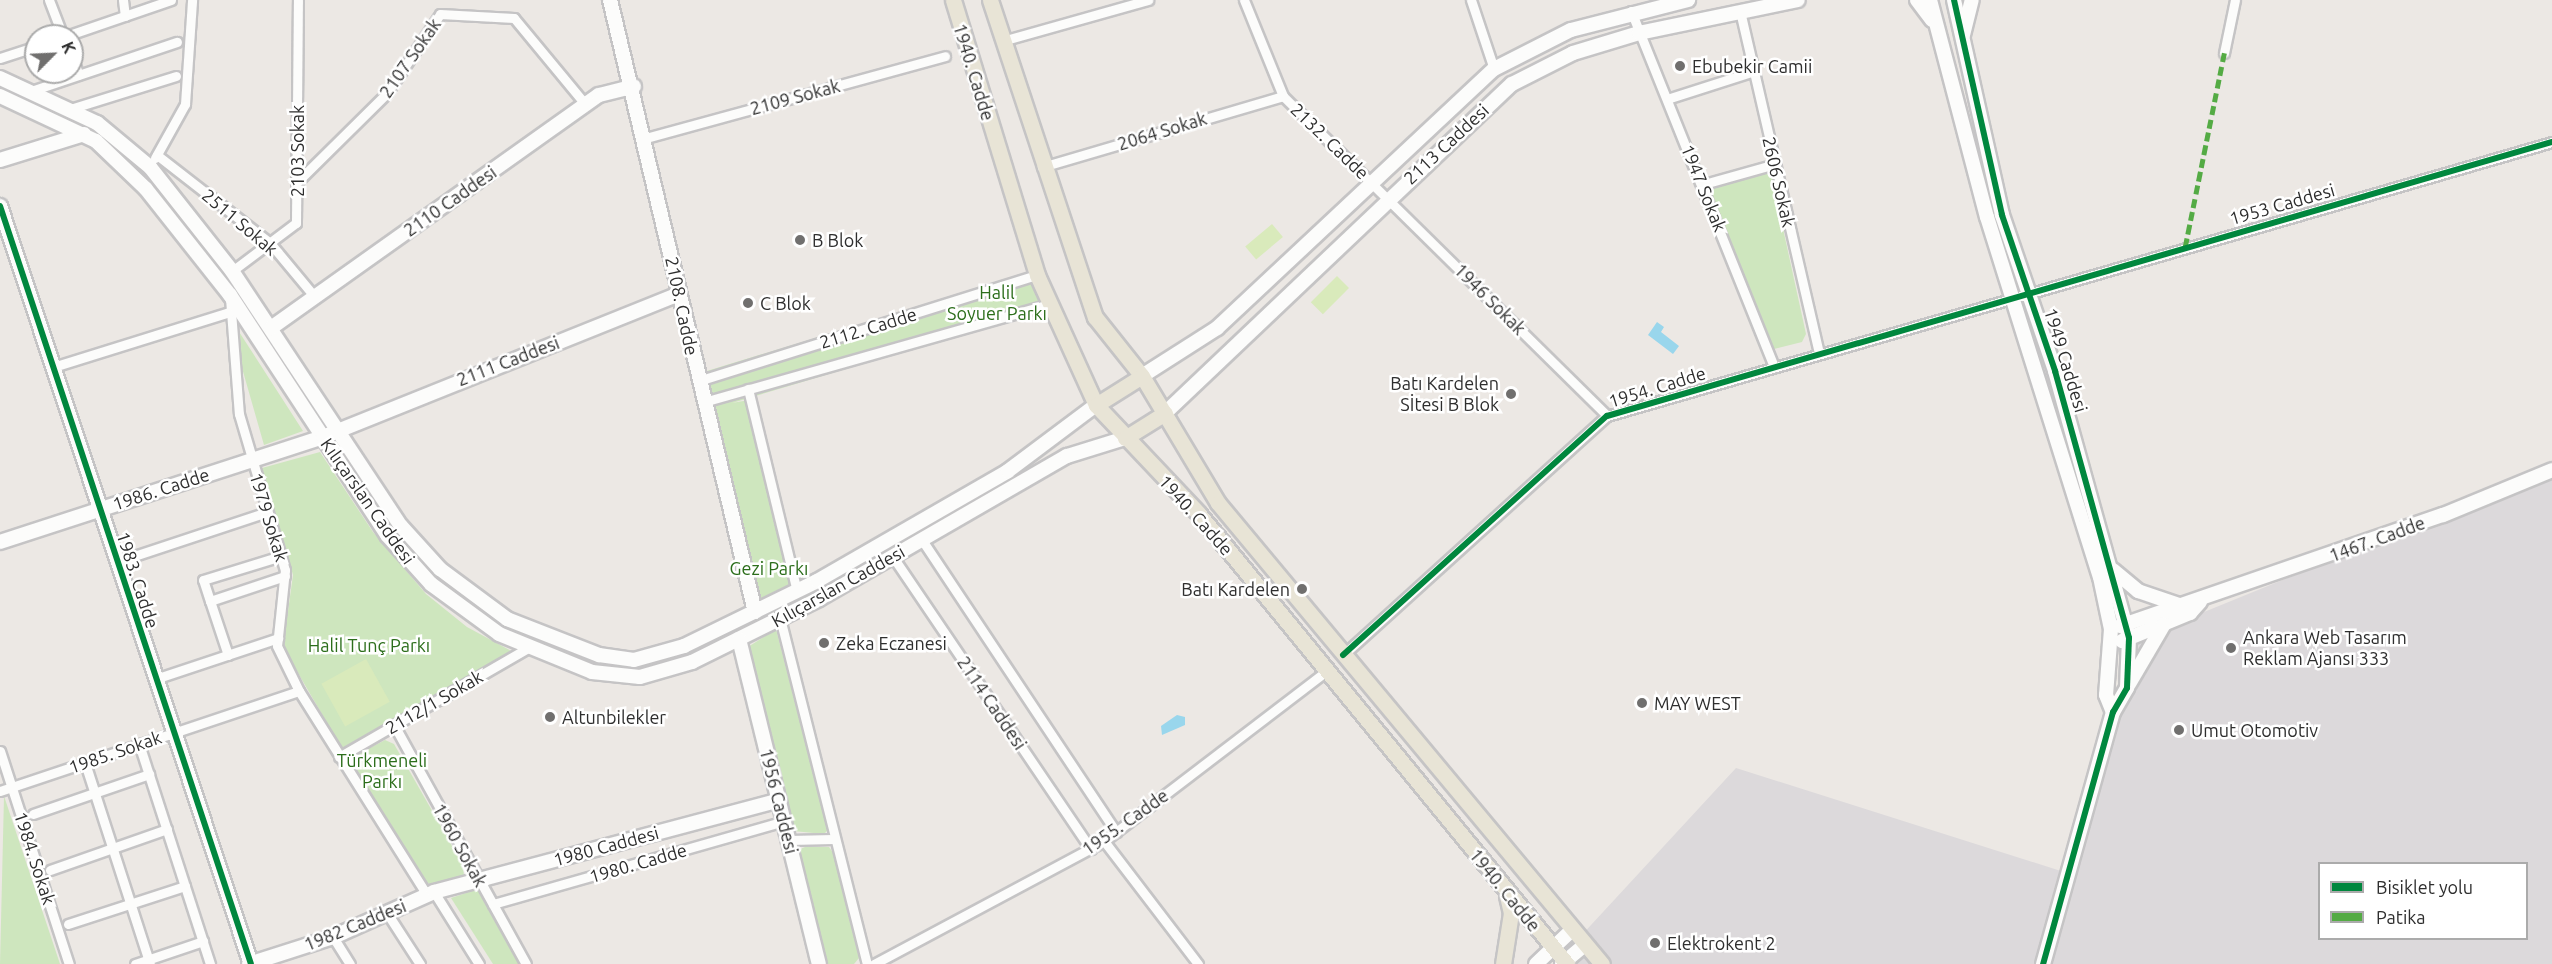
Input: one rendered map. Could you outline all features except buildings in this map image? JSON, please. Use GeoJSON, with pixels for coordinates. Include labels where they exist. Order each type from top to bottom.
{"type":"FeatureCollection","features":[{"type":"Feature","properties":{"kind":"main road","name":"1940. Cadde"},"geometry":{"type":"LineString","coordinates":[[952,0],[1047,305],[1096,405],[1198,513],[1565,963]]}},
{"type":"Feature","properties":{"kind":"main road","name":"1940. Cadde"},"geometry":{"type":"LineString","coordinates":[[990,0],[1084,295],[1142,376],[1218,503],[1602,964]]}},
{"type":"Feature","properties":{"kind":"main road"},"geometry":{"type":"LineString","coordinates":[[1096,405],[1142,376]]}},
{"type":"Feature","properties":{"kind":"main road"},"geometry":{"type":"LineString","coordinates":[[1125,438],[1165,413]]}},
{"type":"Feature","properties":{"kind":"main road"},"geometry":{"type":"LineString","coordinates":[[1503,964],[1511,913],[1507,892]]}},
{"type":"Feature","properties":{"kind":"street"},"geometry":{"type":"LineString","coordinates":[[123,0],[125,16]]}},
{"type":"Feature","properties":{"kind":"street"},"geometry":{"type":"LineString","coordinates":[[84,29],[171,0]]}},
{"type":"Feature","properties":{"kind":"street"},"geometry":{"type":"LineString","coordinates":[[150,167],[185,104],[192,0]]}},
{"type":"Feature","properties":{"kind":"street","name":"2103 Sokak"},"geometry":{"type":"LineString","coordinates":[[232,271],[296,223],[298,0]]}},
{"type":"Feature","properties":{"kind":"street","name":"2108. Cadde"},"geometry":{"type":"LineString","coordinates":[[610,0],[634,86],[698,381],[707,401],[755,612]]}},
{"type":"Feature","properties":{"kind":"street"},"geometry":{"type":"LineString","coordinates":[[1002,41],[1149,0]]}},
{"type":"Feature","properties":{"kind":"street","name":"2132. Cadde"},"geometry":{"type":"LineString","coordinates":[[1244,0],[1283,96],[1372,182]]}},
{"type":"Feature","properties":{"kind":"street"},"geometry":{"type":"LineString","coordinates":[[1471,0],[1494,69]]}},
{"type":"Feature","properties":{"kind":"street","name":"2113 Caddesi"},"geometry":{"type":"LineString","coordinates":[[1142,376],[1217,328],[1494,69],[1533,46],[1631,11],[1688,0]]}},
{"type":"Feature","properties":{"kind":"street","name":"2113 Caddesi"},"geometry":{"type":"LineString","coordinates":[[1165,413],[1388,198],[1512,84],[1573,53],[1639,33],[1740,10],[1798,0]]}},
{"type":"Feature","properties":{"kind":"street"},"geometry":{"type":"LineString","coordinates":[[1917,0],[1939,35]]}},
{"type":"Feature","properties":{"kind":"street","name":"1949 Caddesi"},"geometry":{"type":"LineString","coordinates":[[1930,0],[2021,294],[2111,568],[2128,631]]}},
{"type":"Feature","properties":{"kind":"street","name":"1949 Caddesi"},"geometry":{"type":"LineString","coordinates":[[1954,0],[1961,43],[2021,294],[2111,629]]}},
{"type":"Feature","properties":{"kind":"street"},"geometry":{"type":"LineString","coordinates":[[1961,43],[1972,0]]}},
{"type":"Feature","properties":{"kind":"street"},"geometry":{"type":"LineString","coordinates":[[2224,53],[2235,0]]}},
{"type":"Feature","properties":{"kind":"street"},"geometry":{"type":"LineString","coordinates":[[51,1],[60,24]]}},
{"type":"Feature","properties":{"kind":"street","name":"2606 Sokak"},"geometry":{"type":"LineString","coordinates":[[1740,10],[1819,354]]}},
{"type":"Feature","properties":{"kind":"street","name":"1947 Sokak"},"geometry":{"type":"LineString","coordinates":[[1631,11],[1704,184],[1774,367]]}},
{"type":"Feature","properties":{"kind":"street","name":"2107 Sokak"},"geometry":{"type":"LineString","coordinates":[[296,183],[387,93],[440,14],[514,18],[586,105]]}},
{"type":"Feature","properties":{"kind":"street"},"geometry":{"type":"LineString","coordinates":[[84,73],[177,42]]}},
{"type":"Feature","properties":{"kind":"street"},"geometry":{"type":"LineString","coordinates":[[0,58],[24,50]]}},
{"type":"Feature","properties":{"kind":"street","name":"2109 Sokak"},"geometry":{"type":"LineString","coordinates":[[646,138],[945,56]]}},
{"type":"Feature","properties":{"kind":"street"},"geometry":{"type":"LineString","coordinates":[[1667,99],[1754,71]]}},
{"type":"Feature","properties":{"kind":"street"},"geometry":{"type":"LineString","coordinates":[[70,108],[176,76]]}},
{"type":"Feature","properties":{"kind":"street","name":"Kılıçarslan Caddesi"},"geometry":{"type":"LineString","coordinates":[[0,78],[70,108],[115,135],[150,167],[232,271],[418,547],[474,596],[540,635],[599,656],[634,660],[684,646],[797,591],[1008,471],[1096,405]]}},
{"type":"Feature","properties":{"kind":"street"},"geometry":{"type":"LineString","coordinates":[[31,91],[52,84]]}},
{"type":"Feature","properties":{"kind":"street","name":"2110 Caddesi"},"geometry":{"type":"LineString","coordinates":[[272,328],[602,94],[634,86]]}},
{"type":"Feature","properties":{"kind":"street","name":"Kılıçarslan Caddesi"},"geometry":{"type":"LineString","coordinates":[[0,96],[84,134],[146,189],[230,295],[387,535],[431,584],[459,608],[528,648],[592,672],[640,677],[692,662],[893,557],[1066,456],[1125,438]]}},
{"type":"Feature","properties":{"kind":"street","name":"2064 Sokak"},"geometry":{"type":"LineString","coordinates":[[1042,167],[1283,96]]}},
{"type":"Feature","properties":{"kind":"street"},"geometry":{"type":"LineString","coordinates":[[0,160],[84,134]]}},
{"type":"Feature","properties":{"kind":"street","name":"1953 Caddesi"},"geometry":{"type":"LineString","coordinates":[[2021,294],[2552,142]]}},
{"type":"Feature","properties":{"kind":"street","name":"2511 Sokak"},"geometry":{"type":"LineString","coordinates":[[157,155],[270,243],[315,297]]}},
{"type":"Feature","properties":{"kind":"street"},"geometry":{"type":"LineString","coordinates":[[1704,184],[1775,164]]}},
{"type":"Feature","properties":{"kind":"street","name":"1946 Sokak"},"geometry":{"type":"LineString","coordinates":[[1372,182],[1607,416]]}},
{"type":"Feature","properties":{"kind":"street","name":"1983. Cadde"},"geometry":{"type":"LineString","coordinates":[[0,206],[172,733],[256,963]]}},
{"type":"Feature","properties":{"kind":"street","name":"2112. Cadde"},"geometry":{"type":"LineString","coordinates":[[698,381],[1037,275]]}},
{"type":"Feature","properties":{"kind":"street","name":"2111 Caddesi"},"geometry":{"type":"LineString","coordinates":[[323,437],[336,428],[679,294]]}},
{"type":"Feature","properties":{"kind":"street","name":"1954. Cadde"},"geometry":{"type":"LineString","coordinates":[[1343,654],[1607,416],[2021,294]]}},
{"type":"Feature","properties":{"kind":"street","name":"1979 Sokak"},"geometry":{"type":"LineString","coordinates":[[230,295],[234,386],[251,460],[285,576],[278,638],[299,691],[339,757],[479,964]]}},
{"type":"Feature","properties":{"kind":"street","name":"2112. Cadde"},"geometry":{"type":"LineString","coordinates":[[707,401],[1047,305]]}},
{"type":"Feature","properties":{"kind":"street"},"geometry":{"type":"LineString","coordinates":[[52,367],[230,312]]}},
{"type":"Feature","properties":{"kind":"street"},"geometry":{"type":"LineString","coordinates":[[748,389],[797,591]]}},
{"type":"Feature","properties":{"kind":"street","name":"1986. Cadde"},"geometry":{"type":"LineString","coordinates":[[0,542],[323,437]]}},
{"type":"Feature","properties":{"kind":"street","name":"1467. Cadde"},"geometry":{"type":"LineString","coordinates":[[2111,629],[2128,631],[2164,624],[2200,602],[2552,470]]}},
{"type":"Feature","properties":{"kind":"street"},"geometry":{"type":"LineString","coordinates":[[116,562],[267,512]]}},
{"type":"Feature","properties":{"kind":"street","name":"2114 Caddesi"},"geometry":{"type":"LineString","coordinates":[[922,540],[1116,832]]}},
{"type":"Feature","properties":{"kind":"street"},"geometry":{"type":"LineString","coordinates":[[228,655],[203,580],[281,556]]}},
{"type":"Feature","properties":{"kind":"street","name":"2114 Caddesi"},"geometry":{"type":"LineString","coordinates":[[893,557],[1091,849]]}},
{"type":"Feature","properties":{"kind":"street"},"geometry":{"type":"LineString","coordinates":[[2111,568],[2138,591],[2179,605]]}},
{"type":"Feature","properties":{"kind":"street"},"geometry":{"type":"LineString","coordinates":[[210,601],[285,576]]}},
{"type":"Feature","properties":{"kind":"street","name":"1467. Cadde"},"geometry":{"type":"LineString","coordinates":[[2111,645],[2128,631],[2179,605],[2200,602]]}},
{"type":"Feature","properties":{"kind":"street"},"geometry":{"type":"LineString","coordinates":[[780,618],[833,839],[867,964]]}},
{"type":"Feature","properties":{"kind":"street"},"geometry":{"type":"LineString","coordinates":[[2043,964],[2113,712],[2164,624]]}},
{"type":"Feature","properties":{"kind":"street"},"geometry":{"type":"LineString","coordinates":[[2111,629],[2106,695],[2113,712]]}},
{"type":"Feature","properties":{"kind":"street"},"geometry":{"type":"LineString","coordinates":[[2127,688],[2128,631]]}},
{"type":"Feature","properties":{"kind":"street"},"geometry":{"type":"LineString","coordinates":[[155,679],[278,638]]}},
{"type":"Feature","properties":{"kind":"street","name":"1956 Caddesi"},"geometry":{"type":"LineString","coordinates":[[739,639],[819,964]]}},
{"type":"Feature","properties":{"kind":"street","name":"2112/1 Sokak"},"geometry":{"type":"LineString","coordinates":[[339,757],[528,648]]}},
{"type":"Feature","properties":{"kind":"street","name":"1955. Cadde"},"geometry":{"type":"LineString","coordinates":[[874,964],[1104,841],[1326,671]]}},
{"type":"Feature","properties":{"kind":"street","name":"1985. Sokak"},"geometry":{"type":"LineString","coordinates":[[0,791],[299,691]]}},
{"type":"Feature","properties":{"kind":"street","name":"1960 Sokak"},"geometry":{"type":"LineString","coordinates":[[394,725],[526,964]]}},
{"type":"Feature","properties":{"kind":"street"},"geometry":{"type":"LineString","coordinates":[[139,744],[210,964]]}},
{"type":"Feature","properties":{"kind":"street","name":"1984. Sokak"},"geometry":{"type":"LineString","coordinates":[[0,751],[69,964]]}},
{"type":"Feature","properties":{"kind":"street"},"geometry":{"type":"LineString","coordinates":[[85,763],[150,962]]}},
{"type":"Feature","properties":{"kind":"street"},"geometry":{"type":"LineString","coordinates":[[33,814],[149,774]]}},
{"type":"Feature","properties":{"kind":"street","name":"1980 Caddesi"},"geometry":{"type":"LineString","coordinates":[[430,894],[779,800]]}},
{"type":"Feature","properties":{"kind":"street","name":"1980. Cadde"},"geometry":{"type":"LineString","coordinates":[[493,903],[784,821]]}},
{"type":"Feature","properties":{"kind":"street"},"geometry":{"type":"LineString","coordinates":[[50,870],[166,830]]}},
{"type":"Feature","properties":{"kind":"street"},"geometry":{"type":"LineString","coordinates":[[789,840],[833,839]]}},
{"type":"Feature","properties":{"kind":"street"},"geometry":{"type":"LineString","coordinates":[[1104,841],[1198,964]]}},
{"type":"Feature","properties":{"kind":"street"},"geometry":{"type":"LineString","coordinates":[[68,924],[185,886]]}},
{"type":"Feature","properties":{"kind":"street","name":"1982 Caddesi"},"geometry":{"type":"LineString","coordinates":[[256,963],[333,936],[430,894]]}},
{"type":"Feature","properties":{"kind":"street"},"geometry":{"type":"LineString","coordinates":[[387,913],[420,964]]}},
{"type":"Feature","properties":{"kind":"street"},"geometry":{"type":"LineString","coordinates":[[1536,964],[1551,946],[1572,930]]}},
{"type":"Feature","properties":{"kind":"street"},"geometry":{"type":"LineString","coordinates":[[333,936],[350,964]]}},
{"type":"Feature","properties":{"kind":"street"},"geometry":{"type":"LineString","coordinates":[[135,964],[150,962],[203,941]]}},
{"type":"Feature","properties":{"kind":"street"},"geometry":{"type":"LineString","coordinates":[[1565,963],[1585,945]]}},
{"type":"Feature","properties":{"kind":"shaded area"},"geometry":{"type":"Polygon","coordinates":[[[2552,470],[2552,964],[1555,964],[1736,768],[2064,872],[2133,641],[2552,470]]]}},
{"type":"Feature","properties":{"kind":"green space"},"geometry":{"type":"Polygon","coordinates":[[[1770,169],[1806,334],[1802,342],[1774,349],[1709,188],[1770,169]]]}},
{"type":"Feature","properties":{"kind":"green space"},"geometry":{"type":"Polygon","coordinates":[[[1272,224],[1283,237],[1256,260],[1245,246],[1272,224]]]}},
{"type":"Feature","properties":{"kind":"green space","name":"Halil Soyuer Parkı"},"geometry":{"type":"Polygon","coordinates":[[[1031,272],[1044,310],[732,403],[749,400],[795,586],[764,601],[755,597],[716,408],[697,374],[1031,272]]]}},
{"type":"Feature","properties":{"kind":"green space"},"geometry":{"type":"Polygon","coordinates":[[[1337,276],[1349,288],[1323,314],[1311,302],[1337,276]]]}},
{"type":"Feature","properties":{"kind":"green space"},"geometry":{"type":"Polygon","coordinates":[[[234,324],[303,431],[264,445],[242,368],[237,369],[234,324]]]}},
{"type":"Feature","properties":{"kind":"green space","name":"Halil Tunç Parkı"},"geometry":{"type":"Polygon","coordinates":[[[320,452],[373,532],[426,594],[467,627],[513,652],[342,749],[283,647],[293,575],[262,468],[320,452]]]}},
{"type":"Feature","properties":{"kind":"green space","name":"Gezi Parkı"},"geometry":{"type":"Polygon","coordinates":[[[776,629],[828,830],[824,834],[793,831],[748,647],[776,629]]]}},
{"type":"Feature","properties":{"kind":"green space"},"geometry":{"type":"Polygon","coordinates":[[[366,659],[390,702],[345,727],[321,684],[366,659]]]}},
{"type":"Feature","properties":{"kind":"green space","name":"Türkmeneli Parkı"},"geometry":{"type":"Polygon","coordinates":[[[385,740],[394,744],[463,865],[464,877],[426,884],[349,765],[351,758],[385,740]]]}},
{"type":"Feature","properties":{"kind":"green space"},"geometry":{"type":"Polygon","coordinates":[[[4,796],[60,964],[0,964],[4,796]]]}},
{"type":"Feature","properties":{"kind":"green space"},"geometry":{"type":"Polygon","coordinates":[[[805,847],[829,847],[834,854],[859,958],[854,964],[827,964],[798,850],[805,847]]]}},
{"type":"Feature","properties":{"kind":"green space"},"geometry":{"type":"Polygon","coordinates":[[[484,887],[526,964],[493,964],[451,898],[484,887]]]}},
{"type":"Feature","properties":{"kind":"water"},"geometry":{"type":"Polygon","coordinates":[[[1657,322],[1664,327],[1661,332],[1679,346],[1673,354],[1648,335],[1657,322]]]}},
{"type":"Feature","properties":{"kind":"water"},"geometry":{"type":"Polygon","coordinates":[[[1177,715],[1185,717],[1185,725],[1162,735],[1161,726],[1177,715]]]}},
{"type":"Feature","properties":{"kind":"marked path"},"geometry":{"type":"LineString","coordinates":[[2185,247],[2224,53]]}},
{"type":"Feature","properties":{"kind":"cycle path"},"geometry":{"type":"LineString","coordinates":[[1954,0],[2002,215],[2055,371],[2129,638],[2127,688],[2113,712],[2043,964]]}},
{"type":"Feature","properties":{"kind":"cycle path"},"geometry":{"type":"LineString","coordinates":[[1343,655],[1607,416],[2552,142]]}},
{"type":"Feature","properties":{"kind":"cycle path"},"geometry":{"type":"LineString","coordinates":[[0,206],[251,964]]}},
{"type":"Feature","properties":{"kind":"place","name":"Ebubekir Camii"},"geometry":{"type":"Point","coordinates":[1680,66]}},
{"type":"Feature","properties":{"kind":"place","name":"B Blok"},"geometry":{"type":"Point","coordinates":[800,240]}},
{"type":"Feature","properties":{"kind":"place","name":"C Blok"},"geometry":{"type":"Point","coordinates":[748,303]}},
{"type":"Feature","properties":{"kind":"place","name":"Batı Kardelen Sİtesi B Blok"},"geometry":{"type":"Point","coordinates":[1511,394]}},
{"type":"Feature","properties":{"kind":"place","name":"Batı Kardelen"},"geometry":{"type":"Point","coordinates":[1302,589]}},
{"type":"Feature","properties":{"kind":"place","name":"Zeka Eczanesi"},"geometry":{"type":"Point","coordinates":[824,643]}},
{"type":"Feature","properties":{"kind":"place","name":"Ankara Web Tasarım Reklam Ajansı 333"},"geometry":{"type":"Point","coordinates":[2231,648]}},
{"type":"Feature","properties":{"kind":"place","name":"MAY WEST"},"geometry":{"type":"Point","coordinates":[1642,703]}},
{"type":"Feature","properties":{"kind":"place","name":"Altunbilekler"},"geometry":{"type":"Point","coordinates":[550,717]}},
{"type":"Feature","properties":{"kind":"place","name":"Umut Otomotiv"},"geometry":{"type":"Point","coordinates":[2179,730]}},
{"type":"Feature","properties":{"kind":"place","name":"Elektrokent 2"},"geometry":{"type":"Point","coordinates":[1655,943]}}]}
